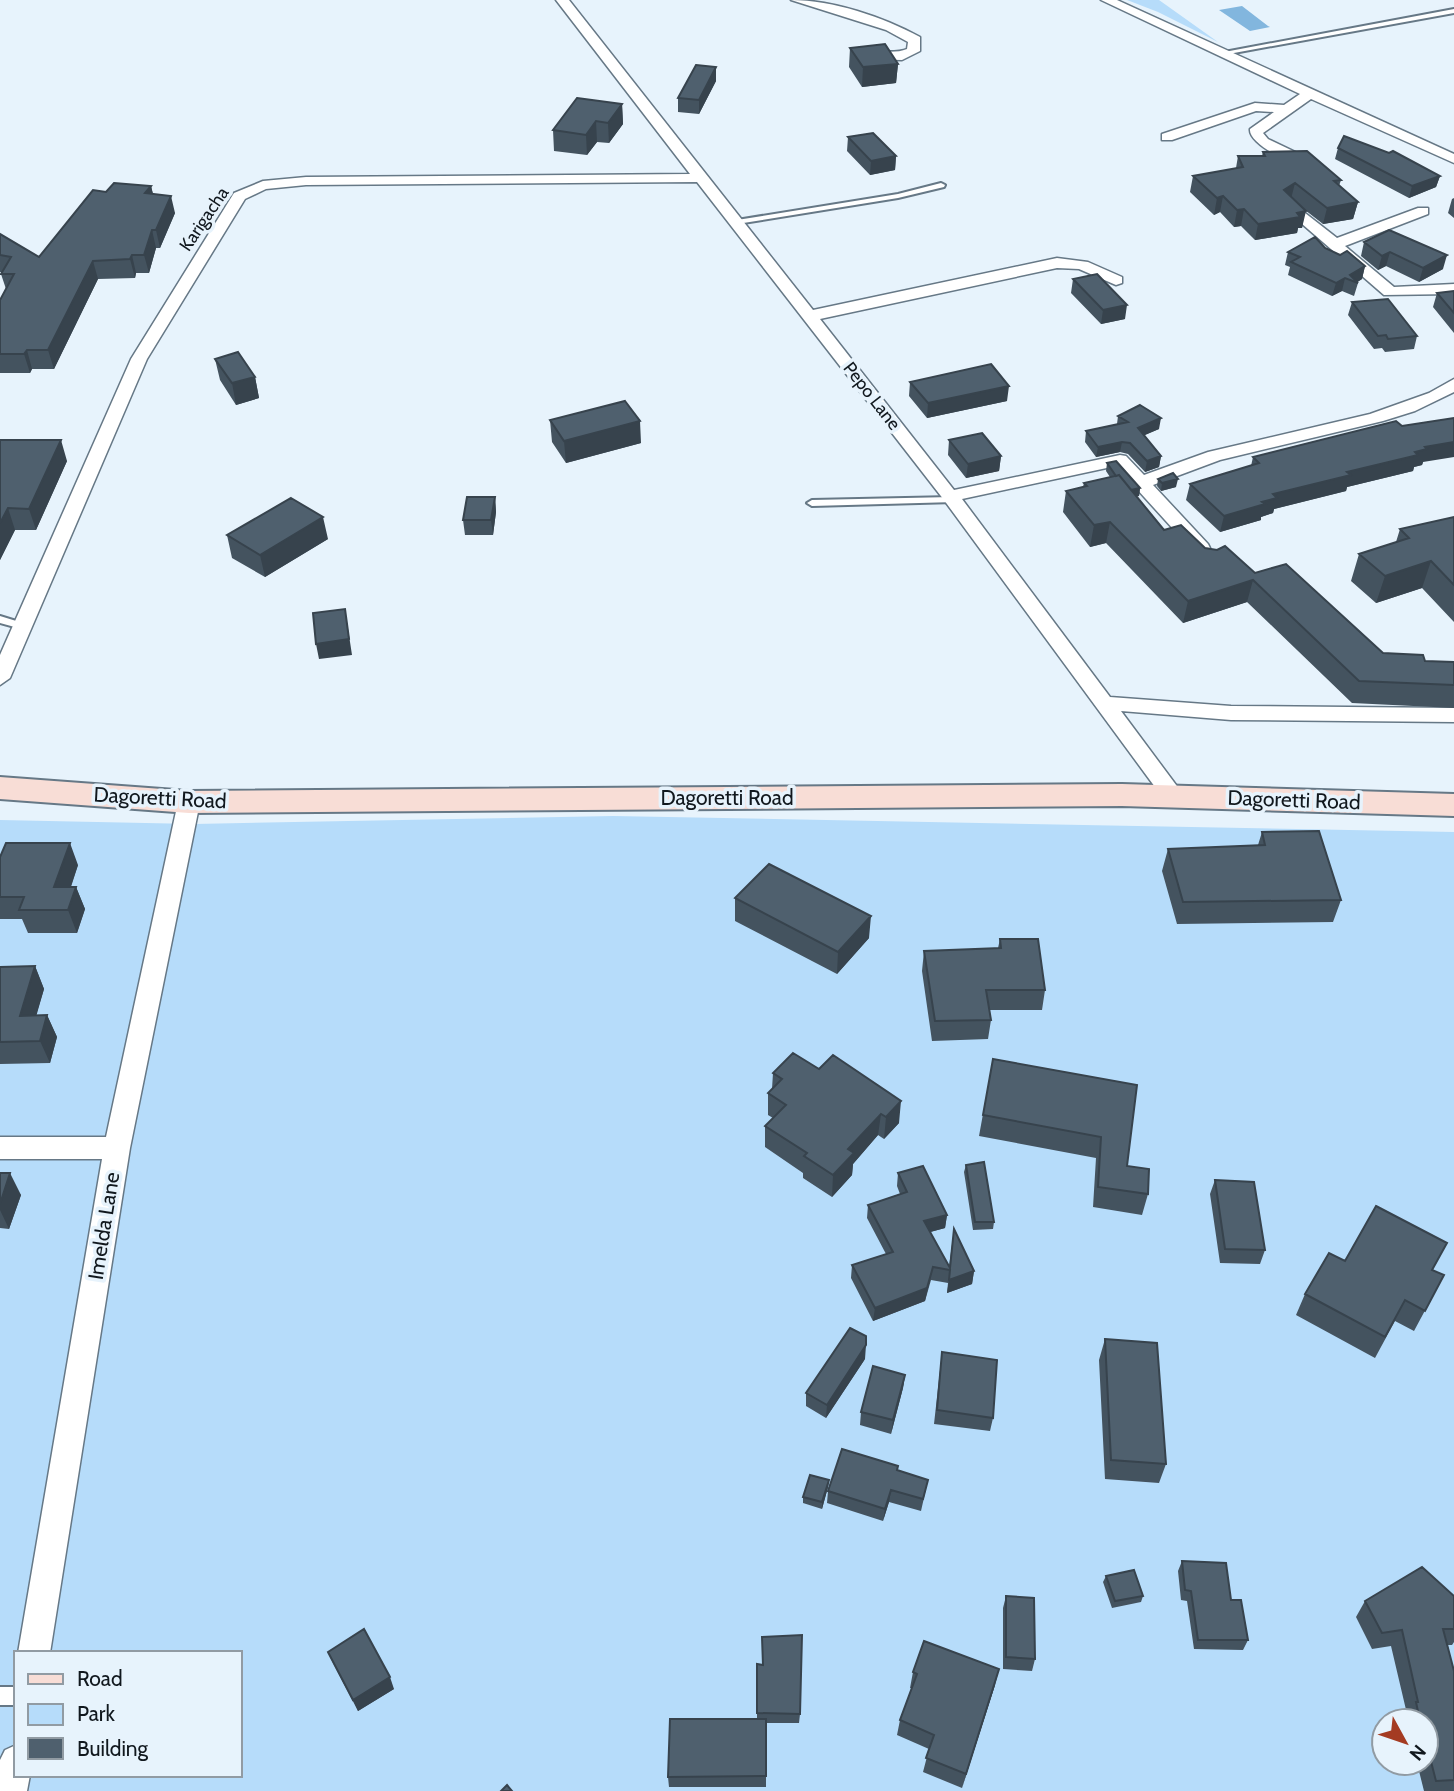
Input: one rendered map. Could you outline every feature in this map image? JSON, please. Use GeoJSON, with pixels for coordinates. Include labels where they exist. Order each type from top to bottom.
{"type":"FeatureCollection","features":[{"type":"Feature","properties":{"kind":"main road","name":"Dagoretti Road"},"geometry":{"type":"LineString","coordinates":[[0,788],[189,802],[1174,797],[1454,805]]}},
{"type":"Feature","properties":{"kind":"street","name":"Pepo Lane"},"geometry":{"type":"LineString","coordinates":[[562,0],[951,498],[1174,797]]}},
{"type":"Feature","properties":{"kind":"street"},"geometry":{"type":"LineString","coordinates":[[797,0],[891,27],[915,40],[913,51],[902,56],[858,56]]}},
{"type":"Feature","properties":{"kind":"street"},"geometry":{"type":"LineString","coordinates":[[1107,0],[1454,159]]}},
{"type":"Feature","properties":{"kind":"street"},"geometry":{"type":"LineString","coordinates":[[1305,162],[1256,136],[1259,129],[1310,93]]}},
{"type":"Feature","properties":{"kind":"street"},"geometry":{"type":"LineString","coordinates":[[1167,137],[1255,107],[1287,109]]}},
{"type":"Feature","properties":{"kind":"street","name":"Karigacha"},"geometry":{"type":"LineString","coordinates":[[0,678],[139,359],[239,196],[263,185],[306,181],[700,178]]}},
{"type":"Feature","properties":{"kind":"street"},"geometry":{"type":"LineString","coordinates":[[1291,207],[1390,292],[1454,289]]}},
{"type":"Feature","properties":{"kind":"street"},"geometry":{"type":"LineString","coordinates":[[1336,244],[1423,211]]}},
{"type":"Feature","properties":{"kind":"street"},"geometry":{"type":"LineString","coordinates":[[810,316],[1057,263],[1082,265],[1116,280]]}},
{"type":"Feature","properties":{"kind":"street"},"geometry":{"type":"LineString","coordinates":[[1143,482],[1213,456],[1413,405],[1445,392],[1454,384]]}},
{"type":"Feature","properties":{"kind":"street"},"geometry":{"type":"LineString","coordinates":[[951,498],[1113,460],[1125,462],[1213,563]]}},
{"type":"Feature","properties":{"kind":"street"},"geometry":{"type":"LineString","coordinates":[[1104,703],[1231,713],[1454,715]]}},
{"type":"Feature","properties":{"kind":"street","name":"Imelda Lane"},"geometry":{"type":"LineString","coordinates":[[34,1651],[117,1148],[189,802]]}},
{"type":"Feature","properties":{"kind":"street"},"geometry":{"type":"LineString","coordinates":[[0,1148],[117,1148]]}},
{"type":"Feature","properties":{"kind":"street"},"geometry":{"type":"LineString","coordinates":[[11,1791],[14,1774]]}},
{"type":"Feature","properties":{"kind":"lane"},"geometry":{"type":"LineString","coordinates":[[1223,53],[1454,11]]}},
{"type":"Feature","properties":{"kind":"lane"},"geometry":{"type":"LineString","coordinates":[[737,222],[898,195],[941,185]]}},
{"type":"Feature","properties":{"kind":"lane"},"geometry":{"type":"LineString","coordinates":[[812,503],[951,498]]}},
{"type":"Feature","properties":{"kind":"lane"},"geometry":{"type":"LineString","coordinates":[[0,619],[22,626]]}},
{"type":"Feature","properties":{"kind":"green space"},"geometry":{"type":"Polygon","coordinates":[[[1127,0],[1159,0],[1218,42],[1158,12],[1127,0]]]}},
{"type":"Feature","properties":{"kind":"green space"},"geometry":{"type":"Polygon","coordinates":[[[613,816],[1454,832],[1454,1791],[0,1791],[0,820],[194,824],[613,816]]]}},
{"type":"Feature","properties":{"kind":"shaded area"},"geometry":{"type":"Polygon","coordinates":[[[1242,6],[1270,27],[1250,31],[1219,10],[1242,6]]]}},
{"type":"Feature","properties":{"kind":"building"},"geometry":{"type":"Polygon","coordinates":[[[885,44],[898,64],[863,67],[850,48],[885,44]]]}},
{"type":"Feature","properties":{"kind":"building"},"geometry":{"type":"Polygon","coordinates":[[[696,65],[716,67],[699,100],[678,98],[696,65]]]}},
{"type":"Feature","properties":{"kind":"building"},"geometry":{"type":"Polygon","coordinates":[[[577,98],[622,104],[608,123],[596,121],[586,135],[553,130],[577,98]]]}},
{"type":"Feature","properties":{"kind":"building"},"geometry":{"type":"Polygon","coordinates":[[[873,133],[896,156],[871,161],[848,137],[873,133]]]}},
{"type":"Feature","properties":{"kind":"building"},"geometry":{"type":"Polygon","coordinates":[[[1344,136],[1389,153],[1393,151],[1440,176],[1412,186],[1338,148],[1344,136]]]}},
{"type":"Feature","properties":{"kind":"building"},"geometry":{"type":"Polygon","coordinates":[[[1307,151],[1341,180],[1334,181],[1358,202],[1327,208],[1295,183],[1284,190],[1306,211],[1297,213],[1300,217],[1258,224],[1244,209],[1237,210],[1223,196],[1217,198],[1193,176],[1243,167],[1238,156],[1265,156],[1263,152],[1307,151]]]}},
{"type":"Feature","properties":{"kind":"building"},"geometry":{"type":"Polygon","coordinates":[[[114,183],[151,186],[145,193],[171,196],[156,230],[152,230],[144,255],[132,255],[130,259],[93,261],[48,350],[0,354],[0,300],[14,274],[1,274],[11,257],[0,255],[0,234],[39,257],[93,190],[106,192],[114,183]]]}},
{"type":"Feature","properties":{"kind":"building"},"geometry":{"type":"Polygon","coordinates":[[[1389,230],[1447,255],[1423,268],[1390,252],[1382,256],[1364,242],[1389,230]]]}},
{"type":"Feature","properties":{"kind":"building"},"geometry":{"type":"Polygon","coordinates":[[[1315,237],[1325,248],[1340,255],[1347,251],[1365,266],[1350,275],[1358,283],[1345,278],[1336,283],[1291,262],[1300,257],[1288,252],[1315,237]]]}},
{"type":"Feature","properties":{"kind":"building"},"geometry":{"type":"Polygon","coordinates":[[[1097,274],[1127,305],[1103,310],[1073,279],[1097,274]]]}},
{"type":"Feature","properties":{"kind":"building"},"geometry":{"type":"Polygon","coordinates":[[[1454,291],[1454,313],[1437,293],[1454,291]]]}},
{"type":"Feature","properties":{"kind":"building"},"geometry":{"type":"Polygon","coordinates":[[[1388,299],[1417,336],[1388,339],[1386,335],[1378,336],[1352,302],[1388,299]]]}},
{"type":"Feature","properties":{"kind":"building"},"geometry":{"type":"Polygon","coordinates":[[[238,352],[255,377],[232,383],[215,359],[238,352]]]}},
{"type":"Feature","properties":{"kind":"building"},"geometry":{"type":"Polygon","coordinates":[[[991,364],[1009,386],[928,403],[910,382],[991,364]]]}},
{"type":"Feature","properties":{"kind":"building"},"geometry":{"type":"Polygon","coordinates":[[[625,401],[640,421],[564,441],[550,420],[625,401]]]}},
{"type":"Feature","properties":{"kind":"building"},"geometry":{"type":"Polygon","coordinates":[[[1140,405],[1161,418],[1138,428],[1161,456],[1147,461],[1130,443],[1098,447],[1086,431],[1128,422],[1118,416],[1140,405]]]}},
{"type":"Feature","properties":{"kind":"building"},"geometry":{"type":"Polygon","coordinates":[[[1454,418],[1454,442],[1425,447],[1427,449],[1415,452],[1418,455],[1347,472],[1351,475],[1273,494],[1277,498],[1262,502],[1265,504],[1224,516],[1190,484],[1259,463],[1253,457],[1396,421],[1402,426],[1454,418]]]}},
{"type":"Feature","properties":{"kind":"building"},"geometry":{"type":"Polygon","coordinates":[[[982,433],[1001,456],[968,464],[949,440],[982,433]]]}},
{"type":"Feature","properties":{"kind":"building"},"geometry":{"type":"Polygon","coordinates":[[[0,440],[61,440],[29,509],[8,508],[0,523],[0,440]]]}},
{"type":"Feature","properties":{"kind":"building"},"geometry":{"type":"Polygon","coordinates":[[[1116,461],[1140,488],[1131,490],[1119,475],[1116,476],[1107,463],[1116,461]]]}},
{"type":"Feature","properties":{"kind":"building"},"geometry":{"type":"Polygon","coordinates":[[[1173,473],[1178,479],[1162,483],[1158,479],[1173,473]]]}},
{"type":"Feature","properties":{"kind":"building"},"geometry":{"type":"Polygon","coordinates":[[[1119,475],[1164,530],[1181,525],[1205,548],[1217,550],[1225,546],[1255,573],[1286,564],[1383,653],[1423,655],[1425,661],[1454,662],[1454,685],[1359,681],[1253,580],[1188,601],[1110,522],[1094,525],[1066,491],[1087,486],[1084,483],[1119,475]]]}},
{"type":"Feature","properties":{"kind":"building"},"geometry":{"type":"Polygon","coordinates":[[[467,497],[495,497],[491,520],[463,520],[467,497]]]}},
{"type":"Feature","properties":{"kind":"building"},"geometry":{"type":"Polygon","coordinates":[[[291,498],[323,517],[260,555],[227,535],[291,498]]]}},
{"type":"Feature","properties":{"kind":"building"},"geometry":{"type":"Polygon","coordinates":[[[1454,517],[1454,585],[1431,561],[1385,576],[1359,554],[1409,538],[1400,529],[1454,517]]]}},
{"type":"Feature","properties":{"kind":"building"},"geometry":{"type":"Polygon","coordinates":[[[345,609],[349,639],[316,644],[313,613],[345,609]]]}},
{"type":"Feature","properties":{"kind":"building"},"geometry":{"type":"Polygon","coordinates":[[[1319,831],[1341,900],[1183,902],[1168,849],[1265,845],[1262,832],[1319,831]]]}},
{"type":"Feature","properties":{"kind":"building"},"geometry":{"type":"Polygon","coordinates":[[[6,843],[70,843],[54,887],[76,887],[68,910],[19,910],[24,897],[0,897],[0,857],[6,843]]]}},
{"type":"Feature","properties":{"kind":"building"},"geometry":{"type":"Polygon","coordinates":[[[769,864],[871,916],[838,952],[735,898],[769,864]]]}},
{"type":"Feature","properties":{"kind":"building"},"geometry":{"type":"Polygon","coordinates":[[[1000,939],[1038,939],[1045,990],[986,990],[991,1020],[935,1021],[924,951],[1001,948],[1000,939]]]}},
{"type":"Feature","properties":{"kind":"building"},"geometry":{"type":"Polygon","coordinates":[[[35,966],[20,1016],[47,1015],[40,1041],[0,1042],[0,967],[35,966]]]}},
{"type":"Feature","properties":{"kind":"building"},"geometry":{"type":"Polygon","coordinates":[[[793,1053],[819,1069],[833,1055],[901,1101],[886,1117],[881,1114],[848,1149],[854,1153],[833,1175],[804,1156],[807,1153],[765,1126],[786,1105],[768,1093],[782,1079],[773,1073],[793,1053]]]}},
{"type":"Feature","properties":{"kind":"building"},"geometry":{"type":"Polygon","coordinates":[[[993,1059],[1137,1085],[1127,1166],[1149,1169],[1148,1194],[1098,1187],[1101,1137],[983,1115],[993,1059]]]}},
{"type":"Feature","properties":{"kind":"building"},"geometry":{"type":"Polygon","coordinates":[[[984,1162],[994,1222],[975,1222],[966,1165],[984,1162]]]}},
{"type":"Feature","properties":{"kind":"building"},"geometry":{"type":"Polygon","coordinates":[[[923,1166],[947,1215],[924,1221],[950,1268],[954,1229],[974,1271],[949,1280],[950,1270],[933,1267],[927,1288],[875,1308],[852,1265],[893,1252],[868,1205],[907,1192],[898,1173],[923,1166]]]}},
{"type":"Feature","properties":{"kind":"building"},"geometry":{"type":"Polygon","coordinates":[[[0,1173],[10,1173],[0,1204],[0,1173]]]}},
{"type":"Feature","properties":{"kind":"building"},"geometry":{"type":"Polygon","coordinates":[[[1215,1180],[1254,1182],[1265,1250],[1225,1249],[1215,1180]]]}},
{"type":"Feature","properties":{"kind":"building"},"geometry":{"type":"Polygon","coordinates":[[[1376,1206],[1447,1243],[1432,1270],[1444,1275],[1425,1311],[1405,1300],[1385,1337],[1305,1294],[1329,1253],[1345,1261],[1376,1206]]]}},
{"type":"Feature","properties":{"kind":"building"},"geometry":{"type":"Polygon","coordinates":[[[850,1328],[866,1336],[866,1345],[827,1405],[806,1393],[850,1328]]]}},
{"type":"Feature","properties":{"kind":"building"},"geometry":{"type":"Polygon","coordinates":[[[1105,1339],[1157,1343],[1166,1464],[1111,1460],[1105,1339]]]}},
{"type":"Feature","properties":{"kind":"building"},"geometry":{"type":"Polygon","coordinates":[[[942,1352],[997,1360],[993,1418],[937,1410],[942,1352]]]}},
{"type":"Feature","properties":{"kind":"building"},"geometry":{"type":"Polygon","coordinates":[[[873,1366],[905,1375],[893,1420],[861,1412],[873,1366]]]}},
{"type":"Feature","properties":{"kind":"building"},"geometry":{"type":"Polygon","coordinates":[[[842,1449],[898,1466],[897,1470],[928,1480],[923,1499],[891,1490],[885,1509],[828,1491],[842,1449]]]}},
{"type":"Feature","properties":{"kind":"building"},"geometry":{"type":"Polygon","coordinates":[[[810,1475],[829,1480],[822,1502],[803,1497],[810,1475]]]}},
{"type":"Feature","properties":{"kind":"building"},"geometry":{"type":"Polygon","coordinates":[[[1182,1561],[1226,1563],[1231,1600],[1241,1600],[1248,1640],[1198,1640],[1191,1591],[1185,1590],[1182,1561]]]}},
{"type":"Feature","properties":{"kind":"building"},"geometry":{"type":"Polygon","coordinates":[[[1422,1567],[1454,1596],[1454,1629],[1443,1629],[1454,1671],[1454,1780],[1436,1781],[1435,1777],[1440,1777],[1440,1707],[1417,1707],[1402,1630],[1382,1633],[1365,1601],[1422,1567]]]}},
{"type":"Feature","properties":{"kind":"building"},"geometry":{"type":"Polygon","coordinates":[[[1134,1570],[1143,1596],[1115,1601],[1106,1576],[1134,1570]]]}},
{"type":"Feature","properties":{"kind":"building"},"geometry":{"type":"Polygon","coordinates":[[[1006,1596],[1034,1598],[1035,1659],[1006,1657],[1006,1596]]]}},
{"type":"Feature","properties":{"kind":"building"},"geometry":{"type":"Polygon","coordinates":[[[364,1629],[390,1677],[353,1700],[328,1652],[364,1629]]]}},
{"type":"Feature","properties":{"kind":"building"},"geometry":{"type":"Polygon","coordinates":[[[802,1635],[800,1714],[757,1713],[757,1664],[763,1665],[762,1637],[802,1635]]]}},
{"type":"Feature","properties":{"kind":"building"},"geometry":{"type":"Polygon","coordinates":[[[924,1641],[999,1669],[966,1774],[926,1758],[934,1735],[900,1720],[917,1674],[913,1672],[924,1641]]]}},
{"type":"Feature","properties":{"kind":"building"},"geometry":{"type":"Polygon","coordinates":[[[670,1719],[766,1719],[766,1776],[668,1777],[670,1719]]]}},
{"type":"Feature","properties":{"kind":"building"},"geometry":{"type":"Polygon","coordinates":[[[507,1785],[512,1791],[501,1791],[507,1785]]]}}]}
